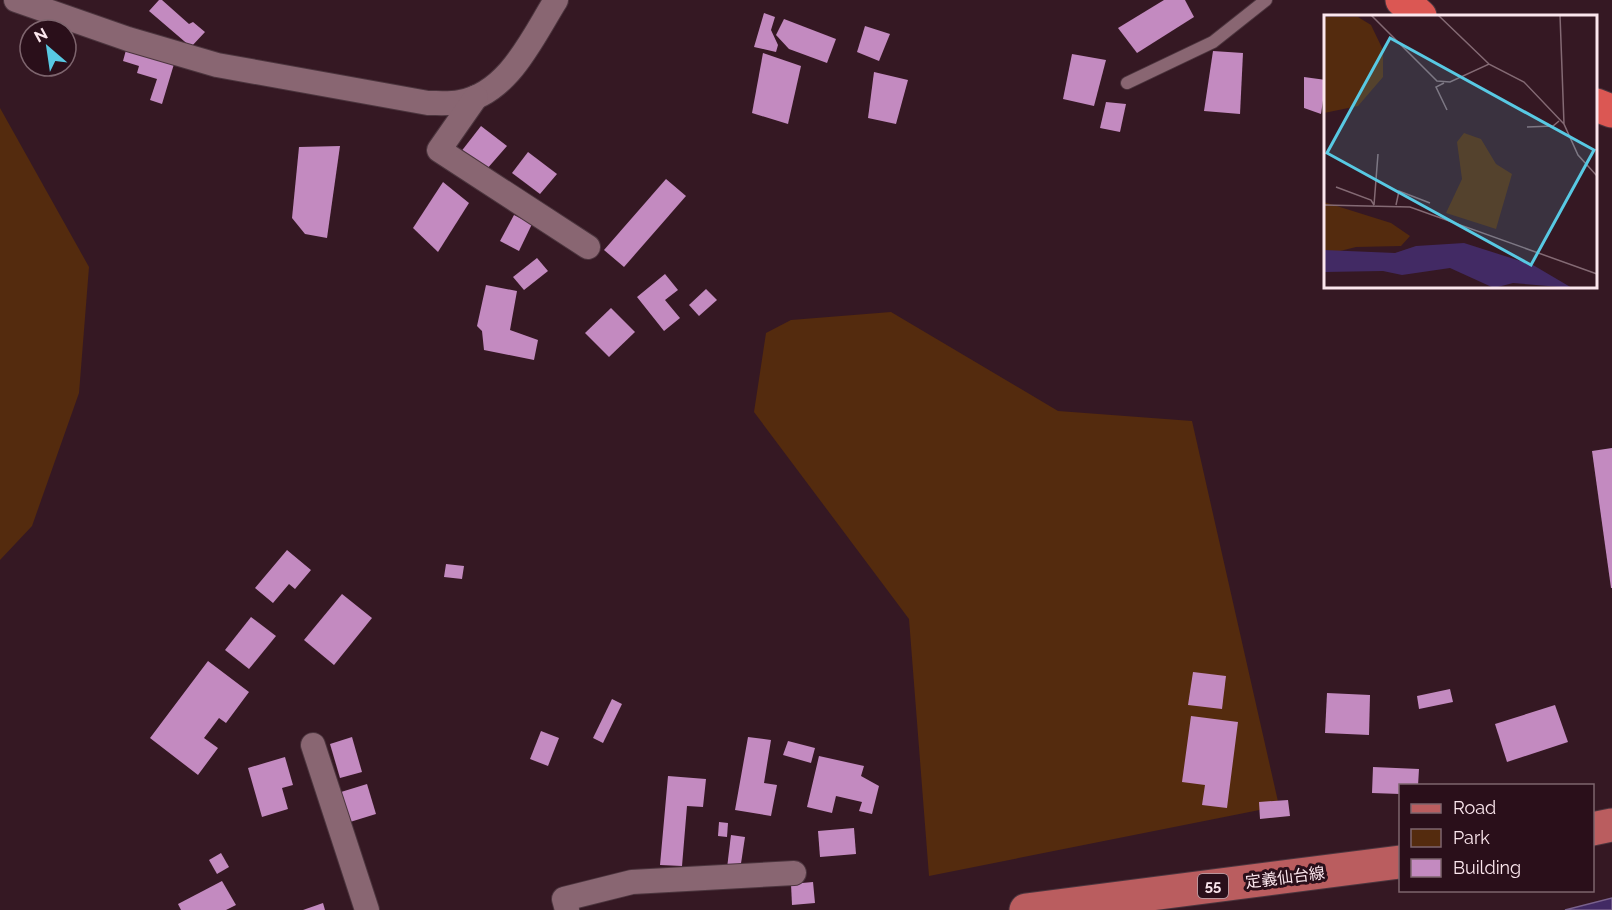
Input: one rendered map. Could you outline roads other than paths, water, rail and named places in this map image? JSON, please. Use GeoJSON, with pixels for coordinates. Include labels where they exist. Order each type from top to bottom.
{"type":"FeatureCollection","features":[{"type":"Feature","properties":{"kind":"highway"},"geometry":{"type":"LineString","coordinates":[[1402,0],[1419,15]]}},
{"type":"Feature","properties":{"kind":"highway"},"geometry":{"type":"LineString","coordinates":[[1597,105],[1612,111]]}},
{"type":"Feature","properties":{"kind":"main road"},"geometry":{"type":"LineString","coordinates":[[1594,829],[1612,825]]}},
{"type":"Feature","properties":{"kind":"main road","name":"定義仙台線"},"geometry":{"type":"LineString","coordinates":[[1026,910],[1399,862]]}},
{"type":"Feature","properties":{"kind":"street"},"geometry":{"type":"LineString","coordinates":[[16,0],[128,39],[217,65],[428,103],[460,102],[476,97],[493,87],[512,70],[556,0]]}},
{"type":"Feature","properties":{"kind":"street"},"geometry":{"type":"LineString","coordinates":[[476,97],[439,150],[588,247]]}},
{"type":"Feature","properties":{"kind":"street"},"geometry":{"type":"LineString","coordinates":[[313,745],[367,910]]}},
{"type":"Feature","properties":{"kind":"street"},"geometry":{"type":"LineString","coordinates":[[567,910],[564,899],[632,882],[794,873]]}},
{"type":"Feature","properties":{"kind":"lane"},"geometry":{"type":"LineString","coordinates":[[1127,83],[1214,42],[1266,0]]}}]}
